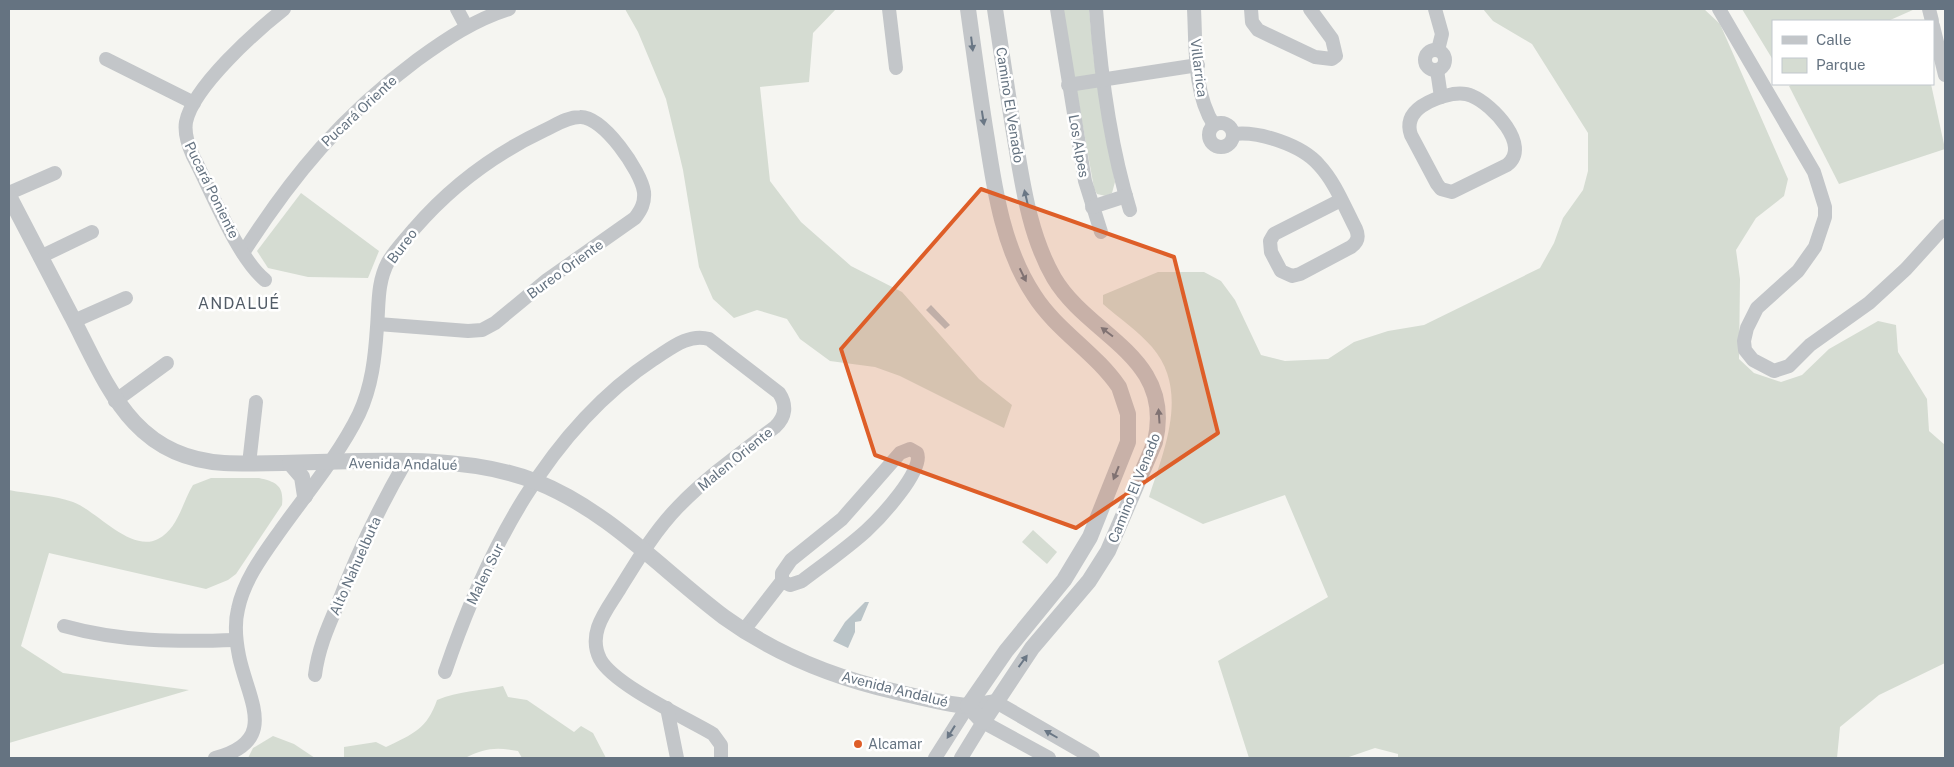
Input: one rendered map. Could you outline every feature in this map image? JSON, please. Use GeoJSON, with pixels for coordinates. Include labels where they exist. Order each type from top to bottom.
{"type":"FeatureCollection","features":[{"type":"Feature","properties":{"kind":"street","name":"Pucará Poniente"},"geometry":{"type":"LineString","coordinates":[[265,280],[253,269],[243,253],[189,148],[186,122],[194,104],[211,80],[240,48],[284,9]]}},
{"type":"Feature","properties":{"kind":"street"},"geometry":{"type":"LineString","coordinates":[[457,9],[466,26]]}},
{"type":"Feature","properties":{"kind":"street","name":"Pucará Oriente"},"geometry":{"type":"LineString","coordinates":[[243,253],[295,177],[340,125],[403,70],[466,26],[509,9]]}},
{"type":"Feature","properties":{"kind":"street"},"geometry":{"type":"LineString","coordinates":[[889,9],[896,68]]}},
{"type":"Feature","properties":{"kind":"street","name":"Camino El Venado"},"geometry":{"type":"LineString","coordinates":[[935,758],[1006,651],[1064,580],[1082,552],[1126,450],[1130,426],[1126,402],[1114,379],[1051,318],[1032,293],[1021,272],[1006,234],[997,200],[968,9]]}},
{"type":"Feature","properties":{"kind":"street","name":"Camino El Venado"},"geometry":{"type":"LineString","coordinates":[[961,758],[1032,648],[1099,568],[1155,442],[1159,424],[1158,405],[1150,382],[1127,350],[1068,298],[1048,266],[1026,197],[995,9]]}},
{"type":"Feature","properties":{"kind":"street","name":"Los Alpes"},"geometry":{"type":"LineString","coordinates":[[1057,9],[1085,181],[1101,232]]}},
{"type":"Feature","properties":{"kind":"street"},"geometry":{"type":"LineString","coordinates":[[1092,207],[1128,203],[1102,80],[1096,9]]}},
{"type":"Feature","properties":{"kind":"street","name":"Villarrica"},"geometry":{"type":"LineString","coordinates":[[1194,9],[1198,65],[1204,104],[1214,125],[1209,136],[1214,145],[1222,147],[1229,144],[1234,134]]}},
{"type":"Feature","properties":{"kind":"street"},"geometry":{"type":"LineString","coordinates":[[1251,9],[1252,22],[1258,30],[1315,57],[1332,59],[1336,56],[1335,44],[1310,9]]}},
{"type":"Feature","properties":{"kind":"street"},"geometry":{"type":"LineString","coordinates":[[1435,9],[1442,34],[1438,50],[1429,52],[1424,60],[1428,68],[1437,70],[1441,97]]}},
{"type":"Feature","properties":{"kind":"street"},"geometry":{"type":"LineString","coordinates":[[1719,9],[1814,172],[1825,207],[1825,217],[1815,247],[1798,271],[1757,308],[1747,328],[1744,350],[1753,360],[1774,372],[1789,366],[1810,345],[1857,312],[1894,281],[1945,226]]}},
{"type":"Feature","properties":{"kind":"street"},"geometry":{"type":"LineString","coordinates":[[1934,30],[1945,76]]}},
{"type":"Feature","properties":{"kind":"street"},"geometry":{"type":"LineString","coordinates":[[106,59],[194,104]]}},
{"type":"Feature","properties":{"kind":"street"},"geometry":{"type":"LineString","coordinates":[[1068,85],[1198,65]]}},
{"type":"Feature","properties":{"kind":"street"},"geometry":{"type":"LineString","coordinates":[[976,70],[1003,66]]}},
{"type":"Feature","properties":{"kind":"street"},"geometry":{"type":"LineString","coordinates":[[1459,93],[1478,99],[1505,126],[1514,140],[1516,148],[1514,157],[1507,164],[1452,192],[1441,189],[1437,184],[1411,135],[1409,127],[1416,111],[1430,101],[1441,97],[1459,93]]}},
{"type":"Feature","properties":{"kind":"street","name":"Bureo"},"geometry":{"type":"LineString","coordinates":[[215,758],[244,745],[252,736],[256,723],[255,706],[239,658],[236,640],[237,611],[245,587],[262,556],[352,427],[364,400],[373,371],[380,283],[388,262],[419,224],[452,190],[486,163],[518,144],[572,118],[591,119]]}},
{"type":"Feature","properties":{"kind":"street","name":"Bureo Oriente"},"geometry":{"type":"LineString","coordinates":[[378,324],[468,331],[489,327],[547,280],[635,218],[644,202],[641,183],[619,146],[591,119]]}},
{"type":"Feature","properties":{"kind":"street"},"geometry":{"type":"LineString","coordinates":[[1214,125],[1224,123],[1231,127],[1234,134],[1244,133],[1264,136],[1310,157],[1325,172],[1341,200],[1358,232],[1355,244],[1296,276],[1287,275],[1281,271],[1270,248],[1274,234],[1341,200]]}},
{"type":"Feature","properties":{"kind":"street"},"geometry":{"type":"LineString","coordinates":[[9,195],[55,172]]}},
{"type":"Feature","properties":{"kind":"street","name":"Avenida Andalué"},"geometry":{"type":"LineString","coordinates":[[9,195],[115,401],[141,429],[174,451],[208,462],[249,464],[406,461],[468,465],[536,481],[587,508],[744,630],[799,660],[852,680],[968,706]]}},
{"type":"Feature","properties":{"kind":"street"},"geometry":{"type":"LineString","coordinates":[[40,257],[92,232]]}},
{"type":"Feature","properties":{"kind":"street"},"geometry":{"type":"LineString","coordinates":[[74,321],[126,298]]}},
{"type":"Feature","properties":{"kind":"street","name":"Malen Sur"},"geometry":{"type":"LineString","coordinates":[[445,672],[481,580],[502,538],[536,481],[566,439],[610,394],[670,348],[698,338]]}},
{"type":"Feature","properties":{"kind":"street","name":"Malen Oriente"},"geometry":{"type":"LineString","coordinates":[[698,338],[714,342],[779,392],[784,402],[784,413],[775,427],[697,489],[678,507],[643,551],[600,621],[596,643],[600,658],[608,669],[641,693],[717,737],[721,745],[721,758]]}},
{"type":"Feature","properties":{"kind":"street"},"geometry":{"type":"LineString","coordinates":[[115,401],[166,363]]}},
{"type":"Feature","properties":{"kind":"street"},"geometry":{"type":"LineString","coordinates":[[249,464],[256,402]]}},
{"type":"Feature","properties":{"kind":"street"},"geometry":{"type":"LineString","coordinates":[[744,630],[782,582],[782,573],[791,560],[842,519],[900,453],[910,449],[917,453],[919,460],[916,470],[896,498],[866,531],[802,581],[790,585],[782,582]]}},
{"type":"Feature","properties":{"kind":"street","name":"Alto Nahuelbuta"},"geometry":{"type":"LineString","coordinates":[[316,675],[322,642],[358,553],[406,461]]}},
{"type":"Feature","properties":{"kind":"street"},"geometry":{"type":"LineString","coordinates":[[290,463],[302,477],[305,496]]}},
{"type":"Feature","properties":{"kind":"street"},"geometry":{"type":"LineString","coordinates":[[64,626],[100,635],[150,640],[236,640]]}},
{"type":"Feature","properties":{"kind":"street"},"geometry":{"type":"LineString","coordinates":[[968,706],[996,702],[1093,758]]}},
{"type":"Feature","properties":{"kind":"street"},"geometry":{"type":"LineString","coordinates":[[968,706],[983,722],[1049,758]]}},
{"type":"Feature","properties":{"kind":"street"},"geometry":{"type":"LineString","coordinates":[[668,708],[677,758]]}},
{"type":"Feature","properties":{"kind":"highlighted area"},"geometry":{"type":"Polygon","coordinates":[[[981,189],[1174,257],[1218,433],[1076,528],[875,455],[841,349],[981,189]]]}},
{"type":"Feature","properties":{"kind":"green space"},"geometry":{"type":"Polygon","coordinates":[[[625,9],[836,9],[813,33],[809,82],[760,87],[770,181],[801,222],[851,266],[902,292],[979,379],[1012,405],[1004,428],[900,376],[875,367],[830,361],[800,339],[787,319],[757,310],[734,318],[713,299],[699,267],[683,170],[666,99],[638,32],[625,9]]]}},
{"type":"Feature","properties":{"kind":"green space"},"geometry":{"type":"Polygon","coordinates":[[[1062,9],[1089,9],[1094,60],[1115,182],[1112,193],[1106,196],[1097,194],[1094,188],[1062,9]]]}},
{"type":"Feature","properties":{"kind":"green space"},"geometry":{"type":"Polygon","coordinates":[[[1483,9],[1704,9],[1720,24],[1788,179],[1784,196],[1756,218],[1736,250],[1740,279],[1739,359],[1754,373],[1781,382],[1802,375],[1829,349],[1878,321],[1896,325],[1898,352],[1927,399],[1929,431],[1945,445],[1945,663],[1879,695],[1840,727],[1837,758],[1398,758],[1398,754],[1375,748],[1346,758],[1249,758],[1218,661],[1328,597],[1285,495],[1203,524],[1149,497],[1167,440],[1172,401],[1170,382],[1163,364],[1152,347],[1135,330],[1103,304],[1103,295],[1158,272],[1204,272],[1221,281],[1235,300],[1261,355],[1285,361],[1328,359],[1354,342],[1388,331],[1424,325],[1540,268],[1554,243],[1563,218],[1583,190],[1588,171],[1588,133],[1532,44],[1493,21],[1483,9]]]}},
{"type":"Feature","properties":{"kind":"green space"},"geometry":{"type":"Polygon","coordinates":[[[1742,9],[1915,9],[1890,20],[1772,20],[1772,58],[1742,9]]]}},
{"type":"Feature","properties":{"kind":"green space"},"geometry":{"type":"Polygon","coordinates":[[[1931,85],[1945,149],[1839,184],[1789,86],[1931,85]]]}},
{"type":"Feature","properties":{"kind":"green space"},"geometry":{"type":"Polygon","coordinates":[[[301,193],[379,251],[368,278],[308,277],[268,268],[257,251],[301,193]]]}},
{"type":"Feature","properties":{"kind":"green space"},"geometry":{"type":"Polygon","coordinates":[[[211,478],[259,478],[275,483],[278,486],[282,493],[282,505],[236,574],[228,580],[206,589],[49,553],[21,646],[63,673],[189,690],[9,743],[9,490],[50,496],[73,502],[126,536],[148,542],[165,535],[170,529],[193,485],[211,478]]]}},
{"type":"Feature","properties":{"kind":"green space"},"geometry":{"type":"Polygon","coordinates":[[[1033,530],[1057,552],[1047,564],[1022,542],[1033,530]]]}},
{"type":"Feature","properties":{"kind":"green space"},"geometry":{"type":"Polygon","coordinates":[[[503,686],[508,697],[527,700],[574,732],[581,726],[593,733],[606,758],[522,758],[518,751],[497,749],[485,750],[465,758],[344,758],[344,747],[376,742],[386,747],[418,730],[429,718],[437,700],[461,693],[503,686]]]}},
{"type":"Feature","properties":{"kind":"green space"},"geometry":{"type":"Polygon","coordinates":[[[273,736],[294,744],[315,758],[248,758],[253,748],[273,736]]]}},
{"type":"Feature","properties":{"kind":"shaded area"},"geometry":{"type":"Polygon","coordinates":[[[931,305],[950,325],[945,329],[926,310],[931,305]]]}},
{"type":"Feature","properties":{"kind":"shaded area"},"geometry":{"type":"Polygon","coordinates":[[[865,602],[869,602],[861,621],[855,622],[855,632],[848,648],[833,641],[845,622],[865,602]]]}},
{"type":"Feature","properties":{"kind":"place","name":"Alcamar"},"geometry":{"type":"Point","coordinates":[858,744]}},
{"type":"Feature","properties":{"kind":"district","name":"ANDALUÉ"},"geometry":{"type":"Point","coordinates":[239,303]}}]}
